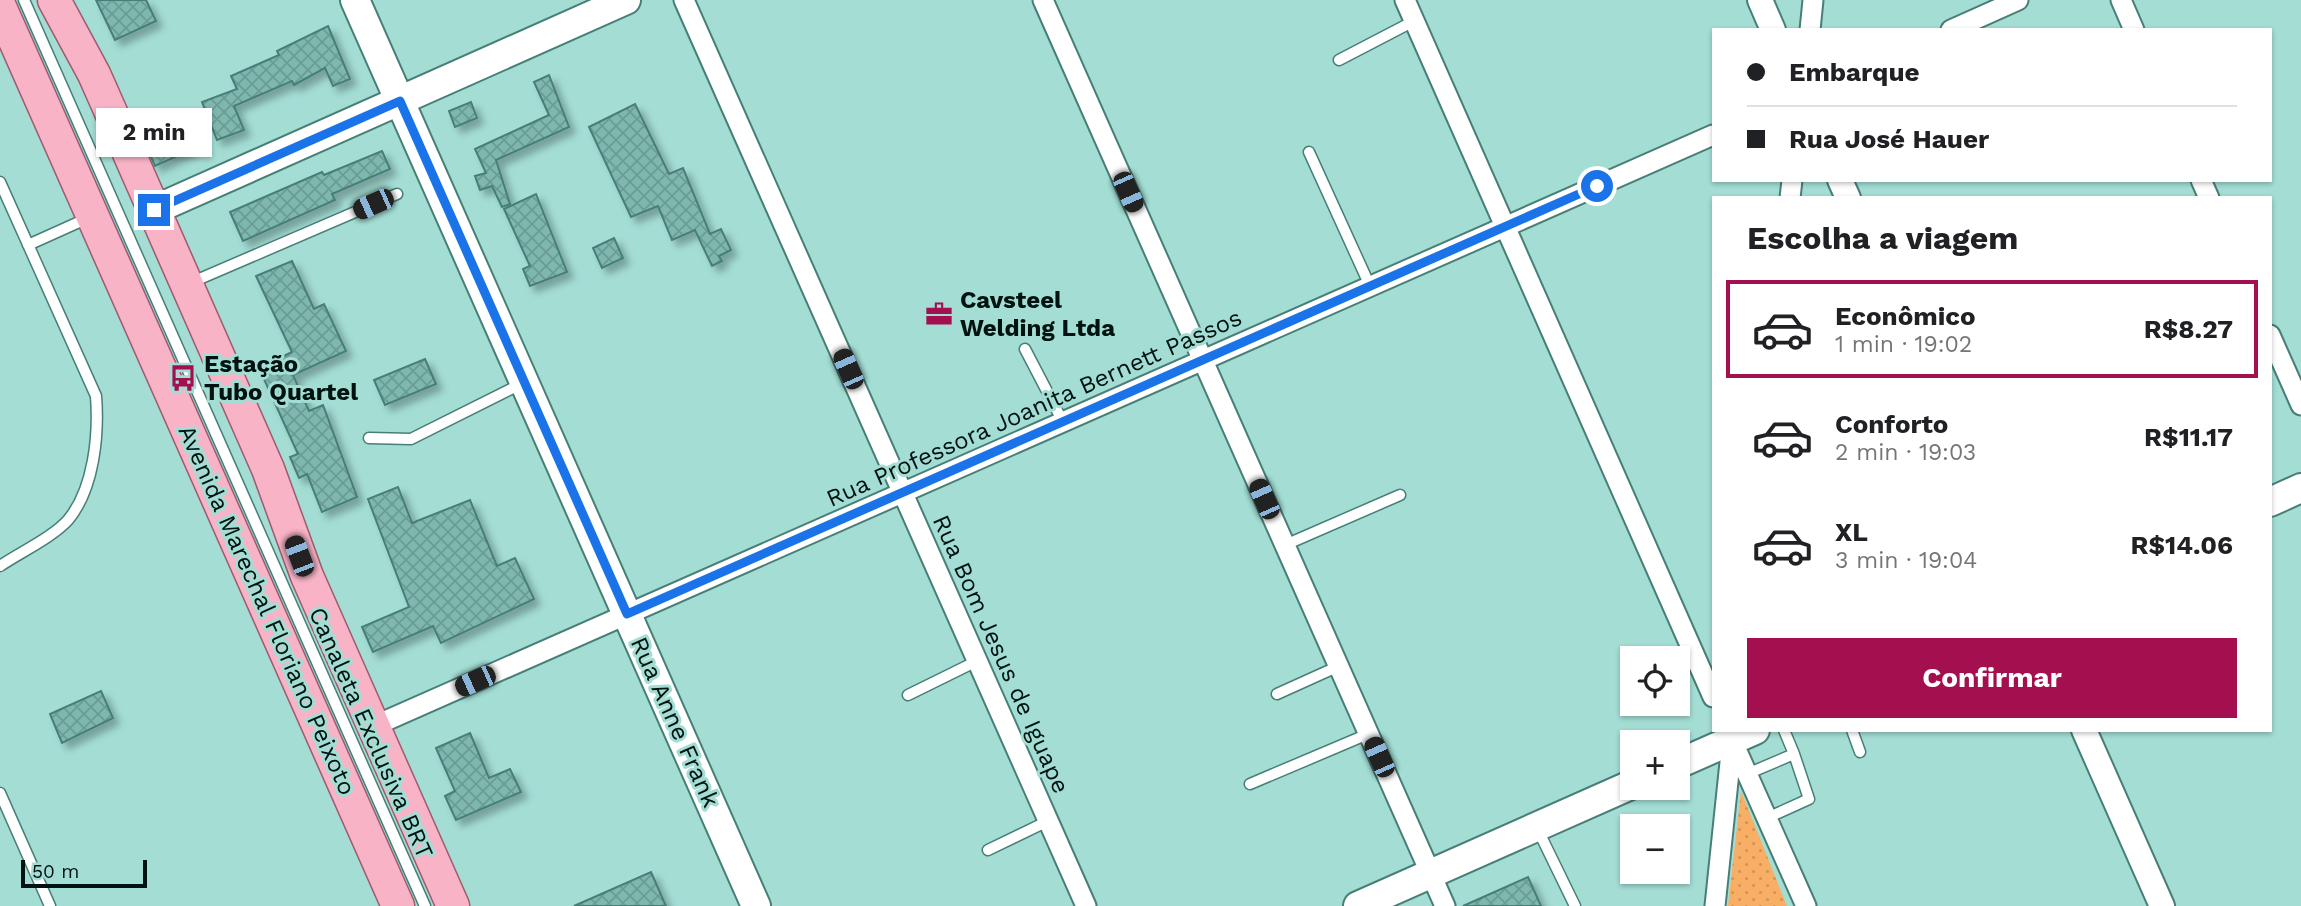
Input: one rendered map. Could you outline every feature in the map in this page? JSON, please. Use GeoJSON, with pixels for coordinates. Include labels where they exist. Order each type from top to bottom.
{"type":"FeatureCollection","features":[{"type":"Feature","properties":{"kind":"main road","name":"Avenida Marechal Floriano Peixoto"},"geometry":{"type":"LineString","coordinates":[[54,0],[94,74],[154,210],[268,469],[299,556],[453,906]]}},
{"type":"Feature","properties":{"kind":"main road","name":"Rua Anne Frank"},"geometry":{"type":"LineString","coordinates":[[355,0],[756,906]]}},
{"type":"Feature","properties":{"kind":"main road"},"geometry":{"type":"LineString","coordinates":[[154,210],[626,0]]}},
{"type":"Feature","properties":{"kind":"main road","name":"Avenida Marechal Floriano Peixoto"},"geometry":{"type":"LineString","coordinates":[[0,7],[398,906]]}},
{"type":"Feature","properties":{"kind":"main road"},"geometry":{"type":"LineString","coordinates":[[2272,501],[2301,488]]}},
{"type":"Feature","properties":{"kind":"main road"},"geometry":{"type":"LineString","coordinates":[[1690,757],[1737,732]]}},
{"type":"Feature","properties":{"kind":"main road"},"geometry":{"type":"LineString","coordinates":[[1358,906],[1620,790]]}},
{"type":"Feature","properties":{"kind":"street","name":"Rua Bom Jesus de Iguape"},"geometry":{"type":"LineString","coordinates":[[684,0],[1086,906]]}},
{"type":"Feature","properties":{"kind":"street"},"geometry":{"type":"LineString","coordinates":[[1043,0],[1445,906]]}},
{"type":"Feature","properties":{"kind":"street"},"geometry":{"type":"LineString","coordinates":[[1405,0],[1712,695]]}},
{"type":"Feature","properties":{"kind":"street"},"geometry":{"type":"LineString","coordinates":[[1760,0],[1772,28]]}},
{"type":"Feature","properties":{"kind":"street"},"geometry":{"type":"LineString","coordinates":[[1810,28],[1813,0]]}},
{"type":"Feature","properties":{"kind":"street"},"geometry":{"type":"LineString","coordinates":[[1955,28],[2018,0]]}},
{"type":"Feature","properties":{"kind":"street"},"geometry":{"type":"LineString","coordinates":[[2121,0],[2133,28]]}},
{"type":"Feature","properties":{"kind":"street","name":"Rua Professora Joanita Bernett Passos"},"geometry":{"type":"LineString","coordinates":[[374,726],[1712,135]]}},
{"type":"Feature","properties":{"kind":"street"},"geometry":{"type":"LineString","coordinates":[[2272,340],[2301,405]]}},
{"type":"Feature","properties":{"kind":"street"},"geometry":{"type":"LineString","coordinates":[[1737,732],[1747,774],[1806,906]]}},
{"type":"Feature","properties":{"kind":"street"},"geometry":{"type":"LineString","coordinates":[[1715,906],[1737,732]]}},
{"type":"Feature","properties":{"kind":"street"},"geometry":{"type":"LineString","coordinates":[[2085,732],[2162,906]]}},
{"type":"Feature","properties":{"kind":"lane","name":"Canaleta Exclusiva BRT"},"geometry":{"type":"LineString","coordinates":[[24,0],[425,906]]}},
{"type":"Feature","properties":{"kind":"lane"},"geometry":{"type":"LineString","coordinates":[[1339,60],[1414,21]]}},
{"type":"Feature","properties":{"kind":"lane"},"geometry":{"type":"LineString","coordinates":[[1308,152],[1370,286]]}},
{"type":"Feature","properties":{"kind":"lane"},"geometry":{"type":"LineString","coordinates":[[0,182],[96,396],[98,418],[83,498],[66,522],[0,566]]}},
{"type":"Feature","properties":{"kind":"lane"},"geometry":{"type":"LineString","coordinates":[[187,285],[397,194]]}},
{"type":"Feature","properties":{"kind":"lane"},"geometry":{"type":"LineString","coordinates":[[28,244],[92,216]]}},
{"type":"Feature","properties":{"kind":"lane"},"geometry":{"type":"LineString","coordinates":[[1025,349],[1063,422]]}},
{"type":"Feature","properties":{"kind":"lane"},"geometry":{"type":"LineString","coordinates":[[369,438],[411,439],[525,383]]}},
{"type":"Feature","properties":{"kind":"lane"},"geometry":{"type":"LineString","coordinates":[[1285,545],[1400,495]]}},
{"type":"Feature","properties":{"kind":"lane"},"geometry":{"type":"LineString","coordinates":[[908,695],[977,661]]}},
{"type":"Feature","properties":{"kind":"lane"},"geometry":{"type":"LineString","coordinates":[[1277,694],[1339,666]]}},
{"type":"Feature","properties":{"kind":"lane"},"geometry":{"type":"LineString","coordinates":[[1767,818],[1809,799],[1785,732]]}},
{"type":"Feature","properties":{"kind":"lane"},"geometry":{"type":"LineString","coordinates":[[1853,732],[1860,752]]}},
{"type":"Feature","properties":{"kind":"lane"},"geometry":{"type":"LineString","coordinates":[[1250,784],[1368,734]]}},
{"type":"Feature","properties":{"kind":"lane"},"geometry":{"type":"LineString","coordinates":[[1747,774],[1794,754]]}},
{"type":"Feature","properties":{"kind":"lane"},"geometry":{"type":"LineString","coordinates":[[0,793],[50,906]]}},
{"type":"Feature","properties":{"kind":"lane"},"geometry":{"type":"LineString","coordinates":[[988,850],[1048,821]]}},
{"type":"Feature","properties":{"kind":"lane"},"geometry":{"type":"LineString","coordinates":[[1537,827],[1575,906]]}},
{"type":"Feature","properties":{"kind":"shaded area"},"geometry":{"type":"Polygon","coordinates":[[[1741,791],[1787,906],[1728,906],[1741,791]]]}},
{"type":"Feature","properties":{"kind":"building"},"geometry":{"type":"Polygon","coordinates":[[[96,0],[146,0],[156,21],[115,40],[96,0]]]}},
{"type":"Feature","properties":{"kind":"building"},"geometry":{"type":"Polygon","coordinates":[[[328,26],[350,79],[333,86],[325,68],[294,85],[292,81],[234,106],[244,130],[217,140],[202,102],[237,89],[231,76],[279,55],[277,51],[328,26]]]}},
{"type":"Feature","properties":{"kind":"building"},"geometry":{"type":"Polygon","coordinates":[[[549,75],[569,127],[496,160],[510,204],[502,207],[492,186],[480,190],[475,176],[486,173],[475,149],[549,115],[534,82],[549,75]]]}},
{"type":"Feature","properties":{"kind":"building"},"geometry":{"type":"Polygon","coordinates":[[[471,102],[477,118],[455,127],[449,111],[471,102]]]}},
{"type":"Feature","properties":{"kind":"building"},"geometry":{"type":"Polygon","coordinates":[[[635,104],[669,174],[683,168],[710,234],[721,229],[731,250],[719,256],[722,261],[712,266],[695,230],[672,240],[658,206],[631,217],[589,127],[635,104]]]}},
{"type":"Feature","properties":{"kind":"building"},"geometry":{"type":"Polygon","coordinates":[[[182,124],[193,149],[155,166],[144,141],[182,124]]]}},
{"type":"Feature","properties":{"kind":"building"},"geometry":{"type":"Polygon","coordinates":[[[382,151],[390,169],[332,194],[335,200],[243,241],[230,212],[322,172],[324,175],[382,151]]]}},
{"type":"Feature","properties":{"kind":"building"},"geometry":{"type":"Polygon","coordinates":[[[536,194],[567,272],[530,286],[523,269],[530,266],[504,209],[536,194]]]}},
{"type":"Feature","properties":{"kind":"building"},"geometry":{"type":"Polygon","coordinates":[[[614,238],[623,258],[602,268],[593,248],[614,238]]]}},
{"type":"Feature","properties":{"kind":"building"},"geometry":{"type":"Polygon","coordinates":[[[292,261],[314,309],[324,304],[346,351],[293,375],[309,411],[323,405],[357,497],[322,512],[307,474],[299,478],[290,457],[298,454],[259,368],[292,352],[256,276],[292,261]]]}},
{"type":"Feature","properties":{"kind":"building"},"geometry":{"type":"Polygon","coordinates":[[[425,359],[436,384],[385,405],[374,380],[425,359]]]}},
{"type":"Feature","properties":{"kind":"building"},"geometry":{"type":"Polygon","coordinates":[[[398,487],[412,523],[470,500],[497,566],[515,558],[534,599],[441,643],[433,626],[373,652],[362,627],[409,607],[368,499],[398,487]]]}},
{"type":"Feature","properties":{"kind":"building"},"geometry":{"type":"Polygon","coordinates":[[[101,691],[113,718],[62,743],[50,714],[101,691]]]}},
{"type":"Feature","properties":{"kind":"building"},"geometry":{"type":"Polygon","coordinates":[[[470,733],[489,778],[510,769],[521,792],[456,820],[445,796],[455,791],[436,748],[470,733]]]}},
{"type":"Feature","properties":{"kind":"building"},"geometry":{"type":"Polygon","coordinates":[[[651,872],[666,906],[574,906],[651,872]]]}},
{"type":"Feature","properties":{"kind":"building"},"geometry":{"type":"Polygon","coordinates":[[[1528,877],[1541,906],[1463,906],[1528,877]]]}},
{"type":"Feature","properties":{"kind":"place","name":"Cavsteel Welding Ltda"},"geometry":{"type":"Point","coordinates":[939,314]}},
{"type":"Feature","properties":{"kind":"place","name":"Estação Tubo Quartel"},"geometry":{"type":"Point","coordinates":[183,378]}},
{"type":"Feature","properties":{"kind":"route"},"geometry":{"type":"LineString","coordinates":[[154,210],[400,101],[627,614],[1597,186]]}}]}
